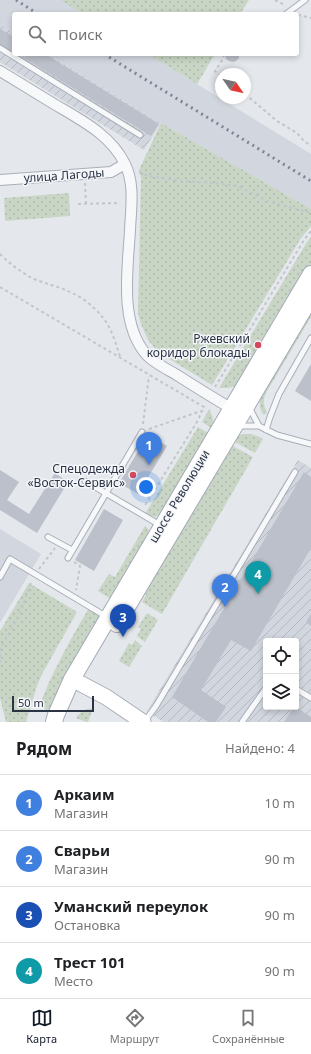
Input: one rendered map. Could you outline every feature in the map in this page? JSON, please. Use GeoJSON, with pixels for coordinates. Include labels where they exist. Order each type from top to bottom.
{"type":"FeatureCollection","features":[{"type":"Feature","properties":{"kind":"main road","name":"шоссе Революции"},"geometry":{"type":"LineString","coordinates":[[65,722],[77,681],[108,618],[162,526],[239,414],[311,274]]}},
{"type":"Feature","properties":{"kind":"main road","name":"шоссе Революции"},"geometry":{"type":"LineString","coordinates":[[54,722],[56,715],[311,298]]}},
{"type":"Feature","properties":{"kind":"street"},"geometry":{"type":"LineString","coordinates":[[0,71],[90,126],[105,137],[117,150],[125,164],[131,180],[132,199],[127,289],[128,311],[138,344],[146,355],[159,365],[239,414]]}},
{"type":"Feature","properties":{"kind":"street","name":"улица Лагоды"},"geometry":{"type":"LineString","coordinates":[[0,180],[111,172],[125,164]]}},
{"type":"Feature","properties":{"kind":"street"},"geometry":{"type":"LineString","coordinates":[[77,681],[143,722]]}},
{"type":"Feature","properties":{"kind":"lane"},"geometry":{"type":"LineString","coordinates":[[289,12],[305,0]]}},
{"type":"Feature","properties":{"kind":"lane"},"geometry":{"type":"LineString","coordinates":[[0,48],[12,55]]}},
{"type":"Feature","properties":{"kind":"lane"},"geometry":{"type":"LineString","coordinates":[[13,56],[140,135]]}},
{"type":"Feature","properties":{"kind":"lane"},"geometry":{"type":"LineString","coordinates":[[266,430],[279,394],[311,338]]}},
{"type":"Feature","properties":{"kind":"lane"},"geometry":{"type":"LineString","coordinates":[[239,414],[277,435],[311,444]]}},
{"type":"Feature","properties":{"kind":"lane"},"geometry":{"type":"LineString","coordinates":[[239,414],[259,426]]}},
{"type":"Feature","properties":{"kind":"lane"},"geometry":{"type":"LineString","coordinates":[[68,558],[142,432]]}},
{"type":"Feature","properties":{"kind":"lane"},"geometry":{"type":"LineString","coordinates":[[143,722],[156,706],[296,472]]}},
{"type":"Feature","properties":{"kind":"lane"},"geometry":{"type":"LineString","coordinates":[[85,481],[162,526]]}},
{"type":"Feature","properties":{"kind":"lane"},"geometry":{"type":"LineString","coordinates":[[48,536],[72,550]]}},
{"type":"Feature","properties":{"kind":"lane"},"geometry":{"type":"LineString","coordinates":[[0,577],[10,559],[108,618]]}},
{"type":"Feature","properties":{"kind":"lane"},"geometry":{"type":"LineString","coordinates":[[299,691],[311,698]]}},
{"type":"Feature","properties":{"kind":"lane"},"geometry":{"type":"LineString","coordinates":[[242,722],[263,692]]}},
{"type":"Feature","properties":{"kind":"path"},"geometry":{"type":"LineString","coordinates":[[299,15],[311,18]]}},
{"type":"Feature","properties":{"kind":"path"},"geometry":{"type":"LineString","coordinates":[[217,68],[224,56]]}},
{"type":"Feature","properties":{"kind":"path"},"geometry":{"type":"LineString","coordinates":[[251,99],[277,121],[297,133],[311,146]]}},
{"type":"Feature","properties":{"kind":"path"},"geometry":{"type":"LineString","coordinates":[[125,164],[148,176],[182,181],[238,186],[267,201],[311,213]]}},
{"type":"Feature","properties":{"kind":"path"},"geometry":{"type":"LineString","coordinates":[[85,174],[86,204]]}},
{"type":"Feature","properties":{"kind":"path"},"geometry":{"type":"LineString","coordinates":[[78,204],[120,203]]}},
{"type":"Feature","properties":{"kind":"path"},"geometry":{"type":"LineString","coordinates":[[215,387],[304,240],[311,231]]}},
{"type":"Feature","properties":{"kind":"path"},"geometry":{"type":"LineString","coordinates":[[0,254],[19,270],[34,278],[72,293],[91,306],[108,325],[121,359]]}},
{"type":"Feature","properties":{"kind":"path"},"geometry":{"type":"LineString","coordinates":[[0,287],[204,407],[197,422],[140,514]]}},
{"type":"Feature","properties":{"kind":"path"},"geometry":{"type":"LineString","coordinates":[[149,376],[142,432],[202,411]]}},
{"type":"Feature","properties":{"kind":"path"},"geometry":{"type":"LineString","coordinates":[[0,663],[0,650],[21,610],[30,585],[35,575],[59,543]]}},
{"type":"Feature","properties":{"kind":"path"},"geometry":{"type":"LineString","coordinates":[[68,558],[80,566],[75,598]]}},
{"type":"Feature","properties":{"kind":"shaded area"},"geometry":{"type":"Polygon","coordinates":[[[0,0],[60,0],[80,12],[12,12],[12,32],[0,24],[0,0]]]}},
{"type":"Feature","properties":{"kind":"shaded area"},"geometry":{"type":"Polygon","coordinates":[[[0,24],[12,32],[12,56],[51,56],[161,123],[144,150],[0,62],[0,24]]]}},
{"type":"Feature","properties":{"kind":"shaded area"},"geometry":{"type":"Polygon","coordinates":[[[51,56],[151,56],[215,95],[215,104],[230,104],[311,154],[311,209],[161,123],[51,56]]]}},
{"type":"Feature","properties":{"kind":"shaded area"},"geometry":{"type":"Polygon","coordinates":[[[298,460],[311,468],[311,722],[163,722],[147,711],[298,460]]]}},
{"type":"Feature","properties":{"kind":"shaded area"},"geometry":{"type":"Polygon","coordinates":[[[0,529],[41,554],[0,623],[0,529]]]}},
{"type":"Feature","properties":{"kind":"green space"},"geometry":{"type":"Polygon","coordinates":[[[60,0],[249,0],[241,12],[80,12],[60,0]]]}},
{"type":"Feature","properties":{"kind":"green space"},"geometry":{"type":"Polygon","coordinates":[[[151,56],[214,56],[197,84],[151,56]]]}},
{"type":"Feature","properties":{"kind":"green space"},"geometry":{"type":"Polygon","coordinates":[[[161,123],[311,209],[311,226],[301,238],[212,385],[158,352],[148,340],[138,313],[141,178],[139,170],[161,123]]]}},
{"type":"Feature","properties":{"kind":"green space"},"geometry":{"type":"Polygon","coordinates":[[[69,193],[70,216],[5,221],[4,198],[69,193]]]}},
{"type":"Feature","properties":{"kind":"green space"},"geometry":{"type":"Polygon","coordinates":[[[311,237],[311,264],[241,381],[231,387],[219,388],[307,242],[311,237]]]}},
{"type":"Feature","properties":{"kind":"green space"},"geometry":{"type":"Polygon","coordinates":[[[311,310],[311,317],[266,393],[264,403],[267,413],[264,415],[261,411],[260,405],[261,394],[311,310]]]}},
{"type":"Feature","properties":{"kind":"green space"},"geometry":{"type":"Polygon","coordinates":[[[209,409],[213,419],[213,429],[202,422],[209,409]]]}},
{"type":"Feature","properties":{"kind":"green space"},"geometry":{"type":"Polygon","coordinates":[[[198,427],[210,434],[160,515],[155,517],[145,514],[198,427]]]}},
{"type":"Feature","properties":{"kind":"green space"},"geometry":{"type":"Polygon","coordinates":[[[239,435],[254,435],[263,439],[255,453],[233,441],[239,435]]]}},
{"type":"Feature","properties":{"kind":"green space"},"geometry":{"type":"Polygon","coordinates":[[[231,445],[253,457],[162,614],[142,602],[149,583],[231,445]]]}},
{"type":"Feature","properties":{"kind":"green space"},"geometry":{"type":"Polygon","coordinates":[[[145,526],[150,533],[111,599],[98,591],[109,574],[115,577],[145,526]]]}},
{"type":"Feature","properties":{"kind":"green space"},"geometry":{"type":"Polygon","coordinates":[[[29,583],[77,612],[42,674],[26,722],[6,722],[0,698],[0,631],[29,583]]]}},
{"type":"Feature","properties":{"kind":"green space"},"geometry":{"type":"Polygon","coordinates":[[[89,608],[102,616],[51,711],[39,707],[62,656],[89,608]]]}},
{"type":"Feature","properties":{"kind":"green space"},"geometry":{"type":"Polygon","coordinates":[[[147,613],[158,620],[145,642],[137,636],[141,629],[138,627],[147,613]]]}},
{"type":"Feature","properties":{"kind":"green space"},"geometry":{"type":"Polygon","coordinates":[[[135,640],[142,646],[129,667],[119,661],[129,643],[132,645],[135,640]]]}},
{"type":"Feature","properties":{"kind":"green space"},"geometry":{"type":"Polygon","coordinates":[[[93,708],[88,722],[76,718],[83,711],[93,708]]]}},
{"type":"Feature","properties":{"kind":"building"},"geometry":{"type":"Polygon","coordinates":[[[0,29],[12,36],[12,53],[0,45],[0,29]]]}},
{"type":"Feature","properties":{"kind":"building"},"geometry":{"type":"Polygon","coordinates":[[[26,56],[48,56],[159,124],[151,136],[24,58],[26,56]]]}},
{"type":"Feature","properties":{"kind":"building"},"geometry":{"type":"Polygon","coordinates":[[[225,56],[239,56],[236,61],[233,62],[226,59],[225,56]]]}},
{"type":"Feature","properties":{"kind":"building"},"geometry":{"type":"Polygon","coordinates":[[[311,364],[311,401],[295,391],[311,364]]]}},
{"type":"Feature","properties":{"kind":"building"},"geometry":{"type":"Polygon","coordinates":[[[148,435],[167,446],[138,494],[119,483],[148,435]]]}},
{"type":"Feature","properties":{"kind":"building"},"geometry":{"type":"Polygon","coordinates":[[[0,470],[19,482],[7,500],[29,514],[55,473],[68,482],[37,533],[0,510],[0,470]]]}},
{"type":"Feature","properties":{"kind":"building"},"geometry":{"type":"Polygon","coordinates":[[[304,472],[311,477],[311,548],[251,651],[231,640],[201,690],[226,707],[216,722],[208,722],[172,697],[304,472]]]}},
{"type":"Feature","properties":{"kind":"building"},"geometry":{"type":"Polygon","coordinates":[[[104,509],[123,520],[94,571],[75,560],[104,509]]]}},
{"type":"Feature","properties":{"kind":"building"},"geometry":{"type":"Polygon","coordinates":[[[311,614],[311,626],[306,622],[311,614]]]}},
{"type":"Feature","properties":{"kind":"building"},"geometry":{"type":"Polygon","coordinates":[[[299,709],[311,717],[311,722],[284,722],[292,710],[299,709]]]}},
{"type":"Feature","properties":{"kind":"railway"},"geometry":{"type":"LineString","coordinates":[[16,0],[35,12]]}},
{"type":"Feature","properties":{"kind":"railway"},"geometry":{"type":"LineString","coordinates":[[107,56],[311,181]]}},
{"type":"Feature","properties":{"kind":"place","name":"Ржевский коридор блокады"},"geometry":{"type":"Point","coordinates":[258,345]}},
{"type":"Feature","properties":{"kind":"place","name":"Аркаим"},"geometry":{"type":"Point","coordinates":[149,465]}},
{"type":"Feature","properties":{"kind":"place","name":"Спецодежда «Восток-Сервис»"},"geometry":{"type":"Point","coordinates":[133,475]}},
{"type":"Feature","properties":{"kind":"place","name":"Трест 101"},"geometry":{"type":"Point","coordinates":[258,594]}},
{"type":"Feature","properties":{"kind":"place","name":"Сварьи"},"geometry":{"type":"Point","coordinates":[225,607]}},
{"type":"Feature","properties":{"kind":"place","name":"Уманский переулок"},"geometry":{"type":"Point","coordinates":[123,637]}}]}
